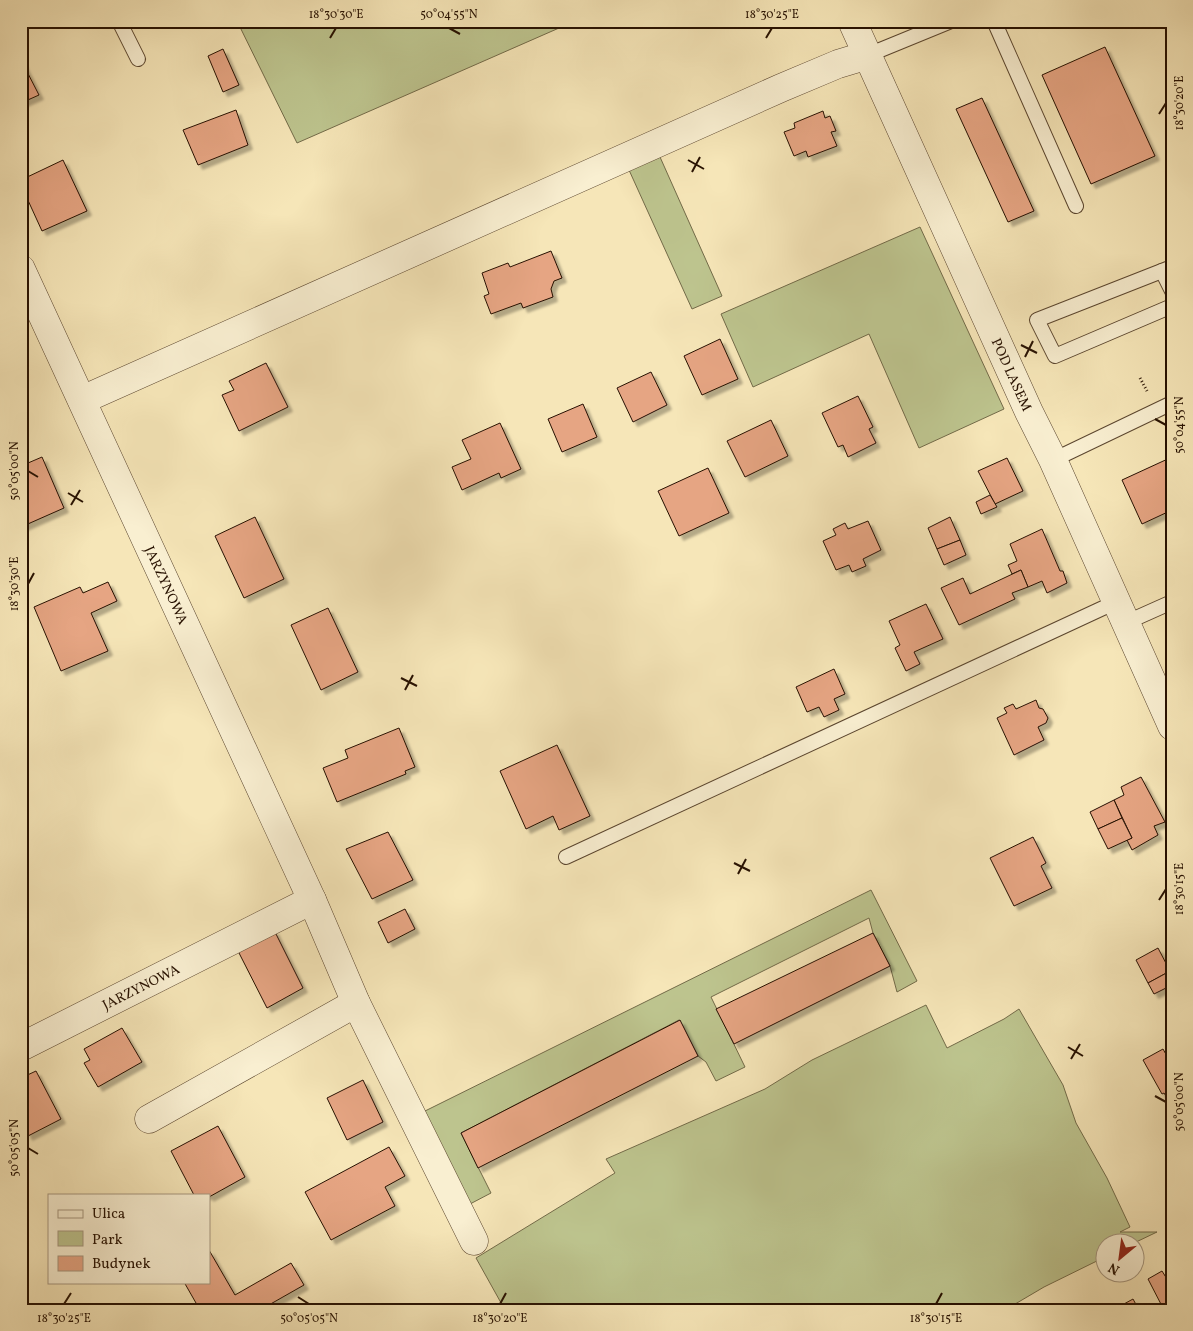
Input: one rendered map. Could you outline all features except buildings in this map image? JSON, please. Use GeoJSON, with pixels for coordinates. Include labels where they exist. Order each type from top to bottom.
{"type":"FeatureCollection","features":[{"type":"Feature","properties":{"kind":"street","name":"POD LASEM"},"geometry":{"type":"LineString","coordinates":[[852,21],[1029,412],[1053,460],[1172,726]]}},
{"type":"Feature","properties":{"kind":"street"},"geometry":{"type":"LineString","coordinates":[[82,400],[780,88],[838,64],[868,55]]}},
{"type":"Feature","properties":{"kind":"street","name":"JARZYNOWA"},"geometry":{"type":"LineString","coordinates":[[21,270],[312,900],[356,1004],[474,1241]]}},
{"type":"Feature","properties":{"kind":"street","name":"JARZYNOWA"},"geometry":{"type":"LineString","coordinates":[[21,1047],[312,900]]}},
{"type":"Feature","properties":{"kind":"street"},"geometry":{"type":"LineString","coordinates":[[149,1119],[356,1004]]}},
{"type":"Feature","properties":{"kind":"lane"},"geometry":{"type":"LineString","coordinates":[[119,21],[138,59]]}},
{"type":"Feature","properties":{"kind":"lane"},"geometry":{"type":"LineString","coordinates":[[868,55],[950,21]]}},
{"type":"Feature","properties":{"kind":"lane"},"geometry":{"type":"LineString","coordinates":[[994,21],[1076,206]]}},
{"type":"Feature","properties":{"kind":"lane"},"geometry":{"type":"LineString","coordinates":[[1172,290],[1167,268],[1037,320],[1055,356],[1172,306]]}},
{"type":"Feature","properties":{"kind":"lane"},"geometry":{"type":"LineString","coordinates":[[1053,460],[1172,403]]}},
{"type":"Feature","properties":{"kind":"lane"},"geometry":{"type":"LineString","coordinates":[[566,857],[1120,612],[1172,602]]}},
{"type":"Feature","properties":{"kind":"path"},"geometry":{"type":"LineString","coordinates":[[1140,378],[1147,391]]}},
{"type":"Feature","properties":{"kind":"path"},"geometry":{"type":"LineString","coordinates":[[21,1301],[26,1310]]}},
{"type":"Feature","properties":{"kind":"green space"},"geometry":{"type":"Polygon","coordinates":[[[575,21],[297,143],[237,22],[575,21]]]}},
{"type":"Feature","properties":{"kind":"green space"},"geometry":{"type":"Polygon","coordinates":[[[660,157],[722,296],[692,309],[629,170],[660,157]]]}},
{"type":"Feature","properties":{"kind":"green space"},"geometry":{"type":"Polygon","coordinates":[[[920,227],[1004,409],[919,448],[869,334],[753,387],[721,314],[920,227]]]}},
{"type":"Feature","properties":{"kind":"green space"},"geometry":{"type":"Polygon","coordinates":[[[871,890],[917,981],[897,992],[890,966],[873,933],[869,918],[711,997],[745,1067],[716,1081],[706,1062],[698,1056],[679,1020],[461,1133],[491,1193],[470,1204],[423,1112],[871,890]]]}},
{"type":"Feature","properties":{"kind":"green space"},"geometry":{"type":"Polygon","coordinates":[[[926,1005],[947,1048],[1004,1019],[1019,1009],[1063,1085],[1076,1123],[1107,1178],[1130,1227],[1120,1232],[1157,1232],[1146,1237],[1146,1234],[1096,1234],[1096,1261],[1044,1287],[1005,1310],[505,1310],[476,1258],[615,1173],[606,1159],[765,1089],[812,1060],[926,1005]]]}}]}
